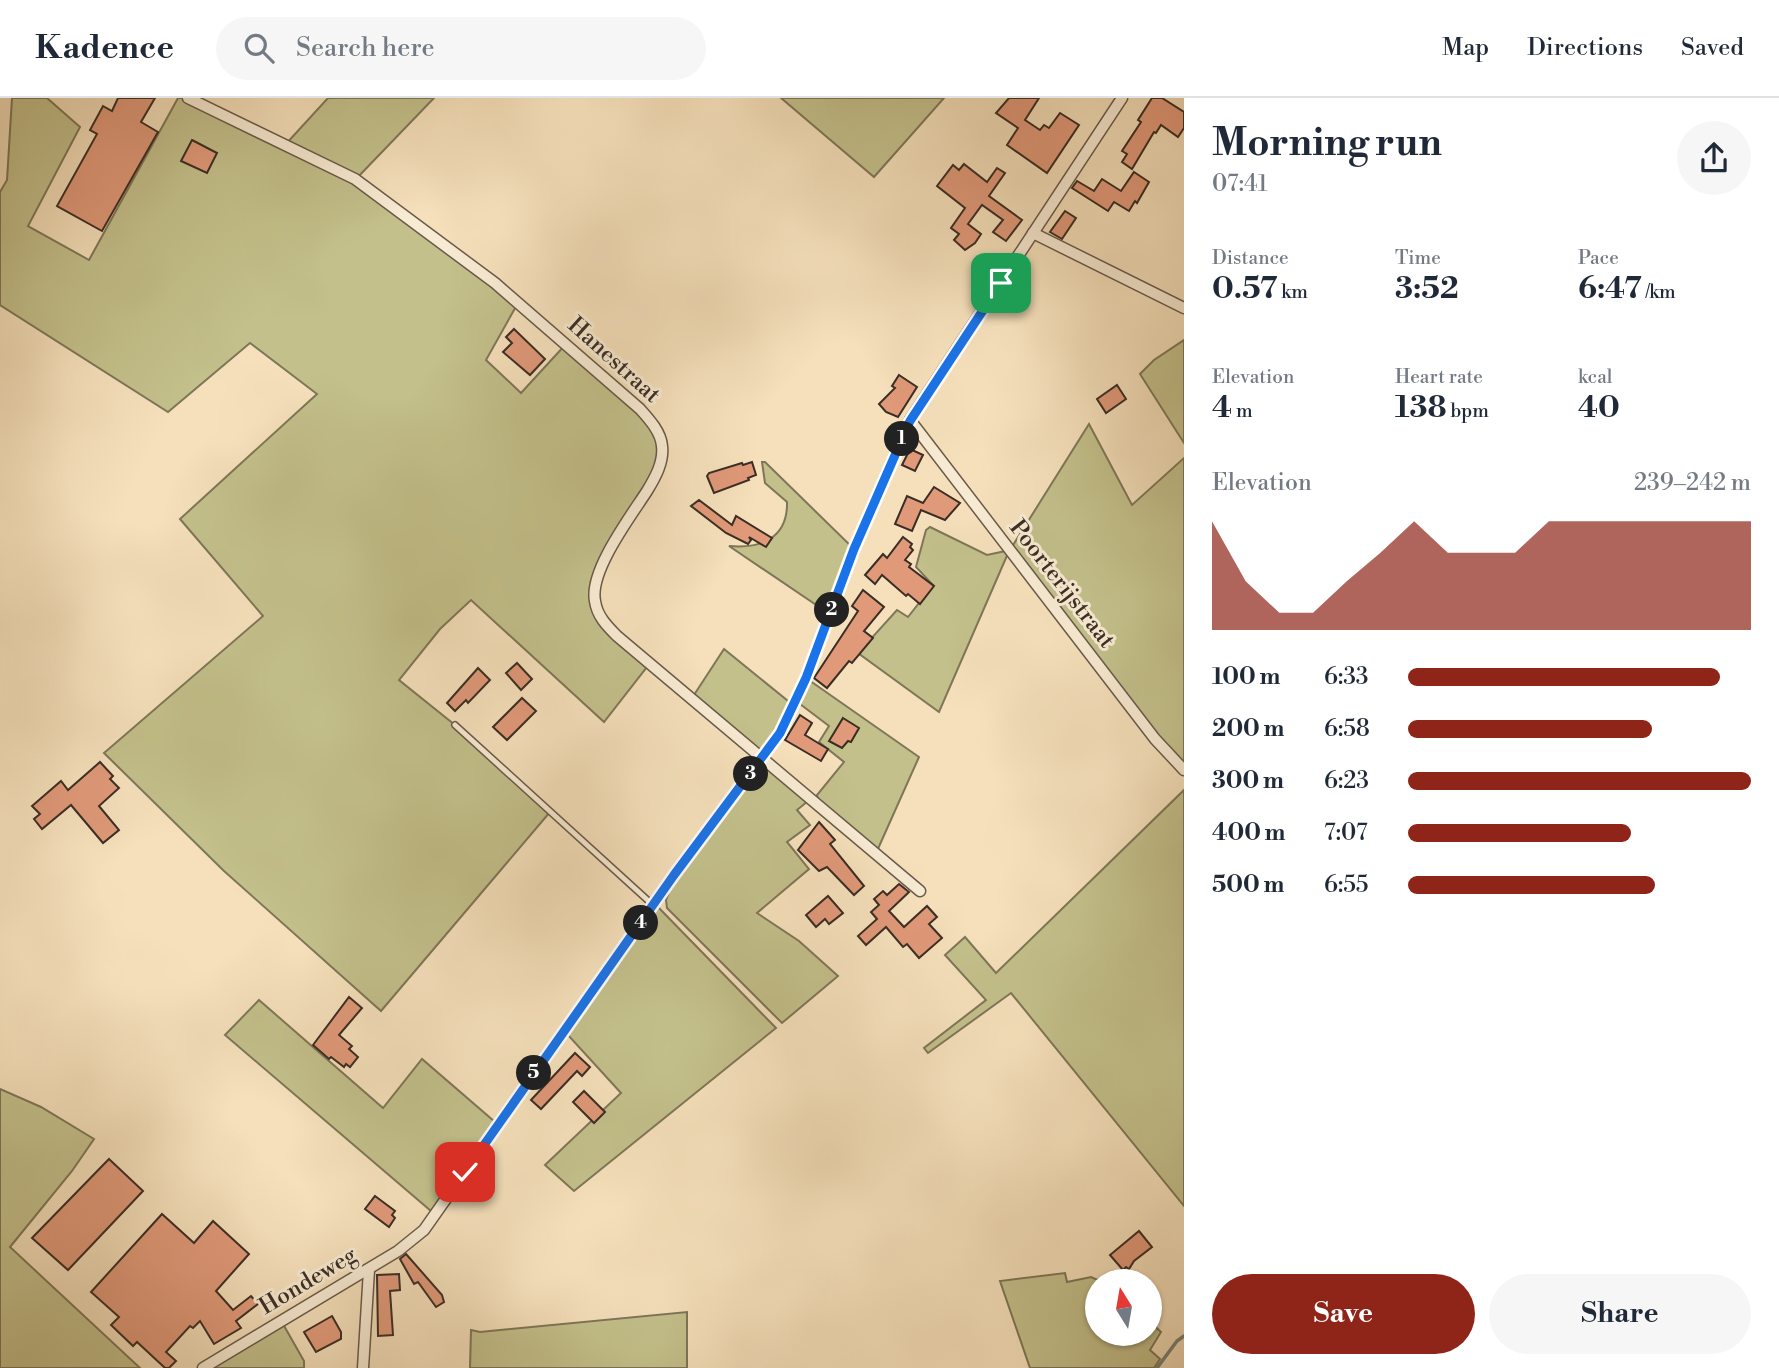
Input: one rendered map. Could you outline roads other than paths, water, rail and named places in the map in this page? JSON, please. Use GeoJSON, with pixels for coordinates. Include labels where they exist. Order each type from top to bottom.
{"type":"FeatureCollection","features":[{"type":"Feature","properties":{"kind":"street","name":"Hanestraat"},"geometry":{"type":"LineString","coordinates":[[188,98],[355,179],[495,283],[650,420],[662,444],[662,456],[654,479],[601,566],[594,598],[599,614],[617,636],[764,757]]}},
{"type":"Feature","properties":{"kind":"street"},"geometry":{"type":"LineString","coordinates":[[653,905],[780,733],[806,678],[854,549],[910,421],[1122,98]]}},
{"type":"Feature","properties":{"kind":"street"},"geometry":{"type":"LineString","coordinates":[[1033,233],[1184,308]]}},
{"type":"Feature","properties":{"kind":"street","name":"Poorterijstraat"},"geometry":{"type":"LineString","coordinates":[[910,421],[1154,739],[1184,770]]}},
{"type":"Feature","properties":{"kind":"street"},"geometry":{"type":"LineString","coordinates":[[764,757],[920,891]]}},
{"type":"Feature","properties":{"kind":"street","name":"Hondeweg"},"geometry":{"type":"LineString","coordinates":[[202,1368],[369,1270],[398,1251],[429,1222],[653,905]]}},
{"type":"Feature","properties":{"kind":"street"},"geometry":{"type":"LineString","coordinates":[[363,1368],[369,1270]]}},
{"type":"Feature","properties":{"kind":"lane"},"geometry":{"type":"LineString","coordinates":[[455,725],[653,905]]}},
{"type":"Feature","properties":{"kind":"waterway"},"geometry":{"type":"LineString","coordinates":[[1157,1368],[1177,1341],[1184,1336]]}}]}
